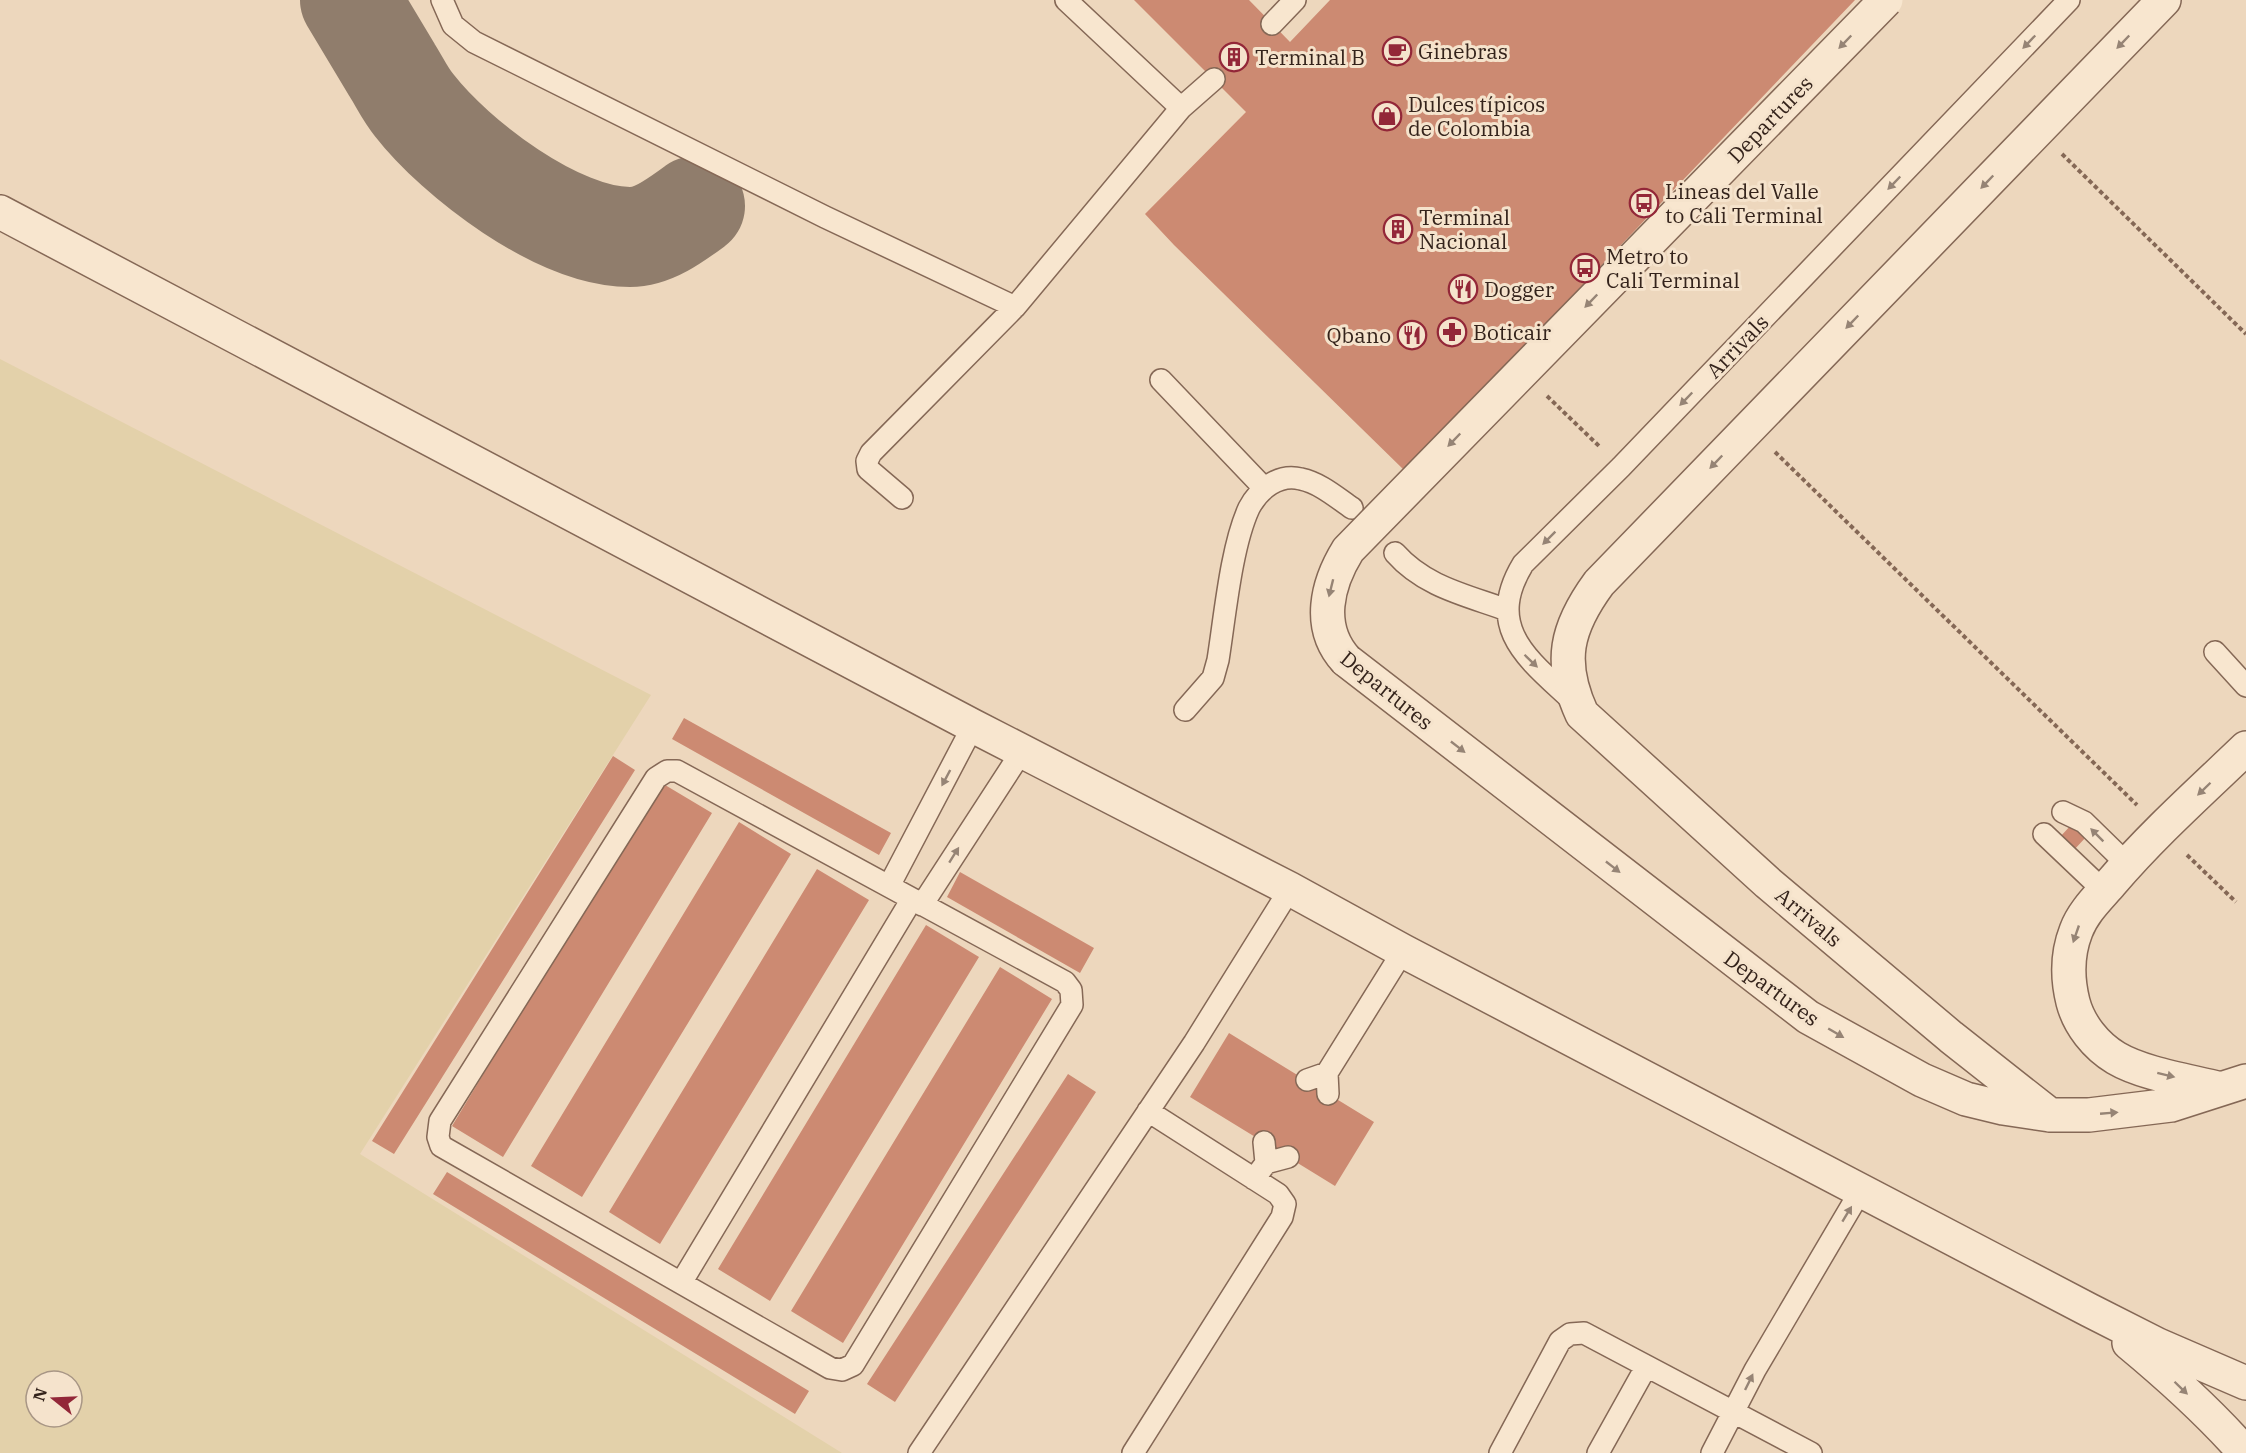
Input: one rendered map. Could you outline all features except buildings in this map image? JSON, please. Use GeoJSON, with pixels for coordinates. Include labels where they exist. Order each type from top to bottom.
{"type":"FeatureCollection","features":[{"type":"Feature","properties":{"kind":"street","name":"Departures"},"geometry":{"type":"LineString","coordinates":[[1886,0],[1348,550],[1338,566],[1332,584],[1327,621],[1336,650],[1808,1017],[1905,1071],[1966,1099],[2003,1108],[2050,1115],[2089,1115],[2171,1105],[2234,1085]]}},
{"type":"Feature","properties":{"kind":"street","name":"Arrivals"},"geometry":{"type":"LineString","coordinates":[[2050,1115],[1951,1036],[1768,883],[1582,714],[1572,692],[1568,666],[1571,632],[1581,607],[1599,583],[2164,0]]}},
{"type":"Feature","properties":{"kind":"street"},"geometry":{"type":"LineString","coordinates":[[0,212],[973,726],[2089,1310],[2158,1345],[2246,1383]]}},
{"type":"Feature","properties":{"kind":"street"},"geometry":{"type":"LineString","coordinates":[[2234,1085],[2149,1071],[2116,1059],[2093,1039],[2076,1014],[2069,986],[2068,962],[2076,930],[2090,906],[2127,864],[2246,748]]}},
{"type":"Feature","properties":{"kind":"street"},"geometry":{"type":"LineString","coordinates":[[2089,1310],[2159,1368],[2245,1453]]}},
{"type":"Feature","properties":{"kind":"lane"},"geometry":{"type":"LineString","coordinates":[[442,0],[453,25],[474,42],[825,217],[1015,306]]}},
{"type":"Feature","properties":{"kind":"lane"},"geometry":{"type":"LineString","coordinates":[[1066,0],[1181,108]]}},
{"type":"Feature","properties":{"kind":"lane"},"geometry":{"type":"LineString","coordinates":[[1272,24],[1295,0]]}},
{"type":"Feature","properties":{"kind":"lane","name":"Arrivals"},"geometry":{"type":"LineString","coordinates":[[1578,707],[1524,655],[1511,632],[1507,610],[1513,580],[1523,564],[1621,467],[2069,0]]}},
{"type":"Feature","properties":{"kind":"lane"},"geometry":{"type":"LineString","coordinates":[[902,498],[868,469],[867,462],[871,453],[1015,306],[1181,108],[1214,79]]}},
{"type":"Feature","properties":{"kind":"lane"},"geometry":{"type":"LineString","coordinates":[[1161,380],[1264,488]]}},
{"type":"Feature","properties":{"kind":"lane"},"geometry":{"type":"LineString","coordinates":[[1185,710],[1213,678],[1241,530],[1250,507],[1264,488],[1280,479],[1299,478],[1317,485],[1352,508]]}},
{"type":"Feature","properties":{"kind":"lane"},"geometry":{"type":"LineString","coordinates":[[1395,554],[1406,566],[1431,583],[1507,610]]}},
{"type":"Feature","properties":{"kind":"lane"},"geometry":{"type":"LineString","coordinates":[[2216,652],[2246,686]]}},
{"type":"Feature","properties":{"kind":"lane"},"geometry":{"type":"LineString","coordinates":[[889,886],[973,726]]}},
{"type":"Feature","properties":{"kind":"lane"},"geometry":{"type":"LineString","coordinates":[[681,1283],[917,902],[1022,751]]}},
{"type":"Feature","properties":{"kind":"lane"},"geometry":{"type":"LineString","coordinates":[[667,771],[677,771],[917,902],[1065,982],[1071,990],[1072,1005],[853,1365],[842,1370],[831,1368],[441,1146],[438,1137],[440,1121],[656,778],[667,771]]}},
{"type":"Feature","properties":{"kind":"lane"},"geometry":{"type":"LineString","coordinates":[[2063,812],[2084,822],[2127,864]]}},
{"type":"Feature","properties":{"kind":"lane"},"geometry":{"type":"LineString","coordinates":[[2044,834],[2104,891]]}},
{"type":"Feature","properties":{"kind":"lane"},"geometry":{"type":"LineString","coordinates":[[919,1453],[1194,1043],[1290,890]]}},
{"type":"Feature","properties":{"kind":"lane"},"geometry":{"type":"LineString","coordinates":[[1321,1082],[1403,951]]}},
{"type":"Feature","properties":{"kind":"lane"},"geometry":{"type":"LineString","coordinates":[[1148,1111],[1261,1161],[1288,1157]]}},
{"type":"Feature","properties":{"kind":"lane"},"geometry":{"type":"LineString","coordinates":[[1133,1453],[1282,1217],[1285,1204],[1261,1161]]}},
{"type":"Feature","properties":{"kind":"lane"},"geometry":{"type":"LineString","coordinates":[[1712,1453],[1764,1354],[1861,1190]]}},
{"type":"Feature","properties":{"kind":"lane"},"geometry":{"type":"LineString","coordinates":[[1500,1453],[1560,1341],[1570,1334],[1584,1334],[1811,1453]]}},
{"type":"Feature","properties":{"kind":"lane"},"geometry":{"type":"LineString","coordinates":[[1598,1453],[1646,1366]]}},
{"type":"Feature","properties":{"kind":"path"},"geometry":{"type":"LineString","coordinates":[[2058,150],[2246,334]]}},
{"type":"Feature","properties":{"kind":"path"},"geometry":{"type":"LineString","coordinates":[[1772,449],[2236,902]]}},
{"type":"Feature","properties":{"kind":"shaded area"},"geometry":{"type":"Polygon","coordinates":[[[0,359],[651,695],[360,1154],[842,1453],[0,1453],[0,359]]]}},
{"type":"Feature","properties":{"kind":"taxiway"},"geometry":{"type":"LineString","coordinates":[[350,0],[408,96],[432,126],[482,170],[541,209],[572,224],[602,234],[630,237],[656,231],[695,206]]}},
{"type":"Feature","properties":{"kind":"place","name":"Ginebras"},"geometry":{"type":"Point","coordinates":[1397,51]}},
{"type":"Feature","properties":{"kind":"place","name":"Terminal B"},"geometry":{"type":"Point","coordinates":[1234,57]}},
{"type":"Feature","properties":{"kind":"place","name":"Dulces típicos de Colombia"},"geometry":{"type":"Point","coordinates":[1387,116]}},
{"type":"Feature","properties":{"kind":"place","name":"Lineas del Valle to Cali Terminal"},"geometry":{"type":"Point","coordinates":[1644,203]}},
{"type":"Feature","properties":{"kind":"place","name":"Terminal Nacional"},"geometry":{"type":"Point","coordinates":[1398,229]}},
{"type":"Feature","properties":{"kind":"place","name":"Metro to Cali Terminal"},"geometry":{"type":"Point","coordinates":[1585,268]}},
{"type":"Feature","properties":{"kind":"place","name":"Dogger"},"geometry":{"type":"Point","coordinates":[1463,289]}},
{"type":"Feature","properties":{"kind":"place","name":"Boticair"},"geometry":{"type":"Point","coordinates":[1452,332]}},
{"type":"Feature","properties":{"kind":"place","name":"Qbano"},"geometry":{"type":"Point","coordinates":[1412,335]}}]}
